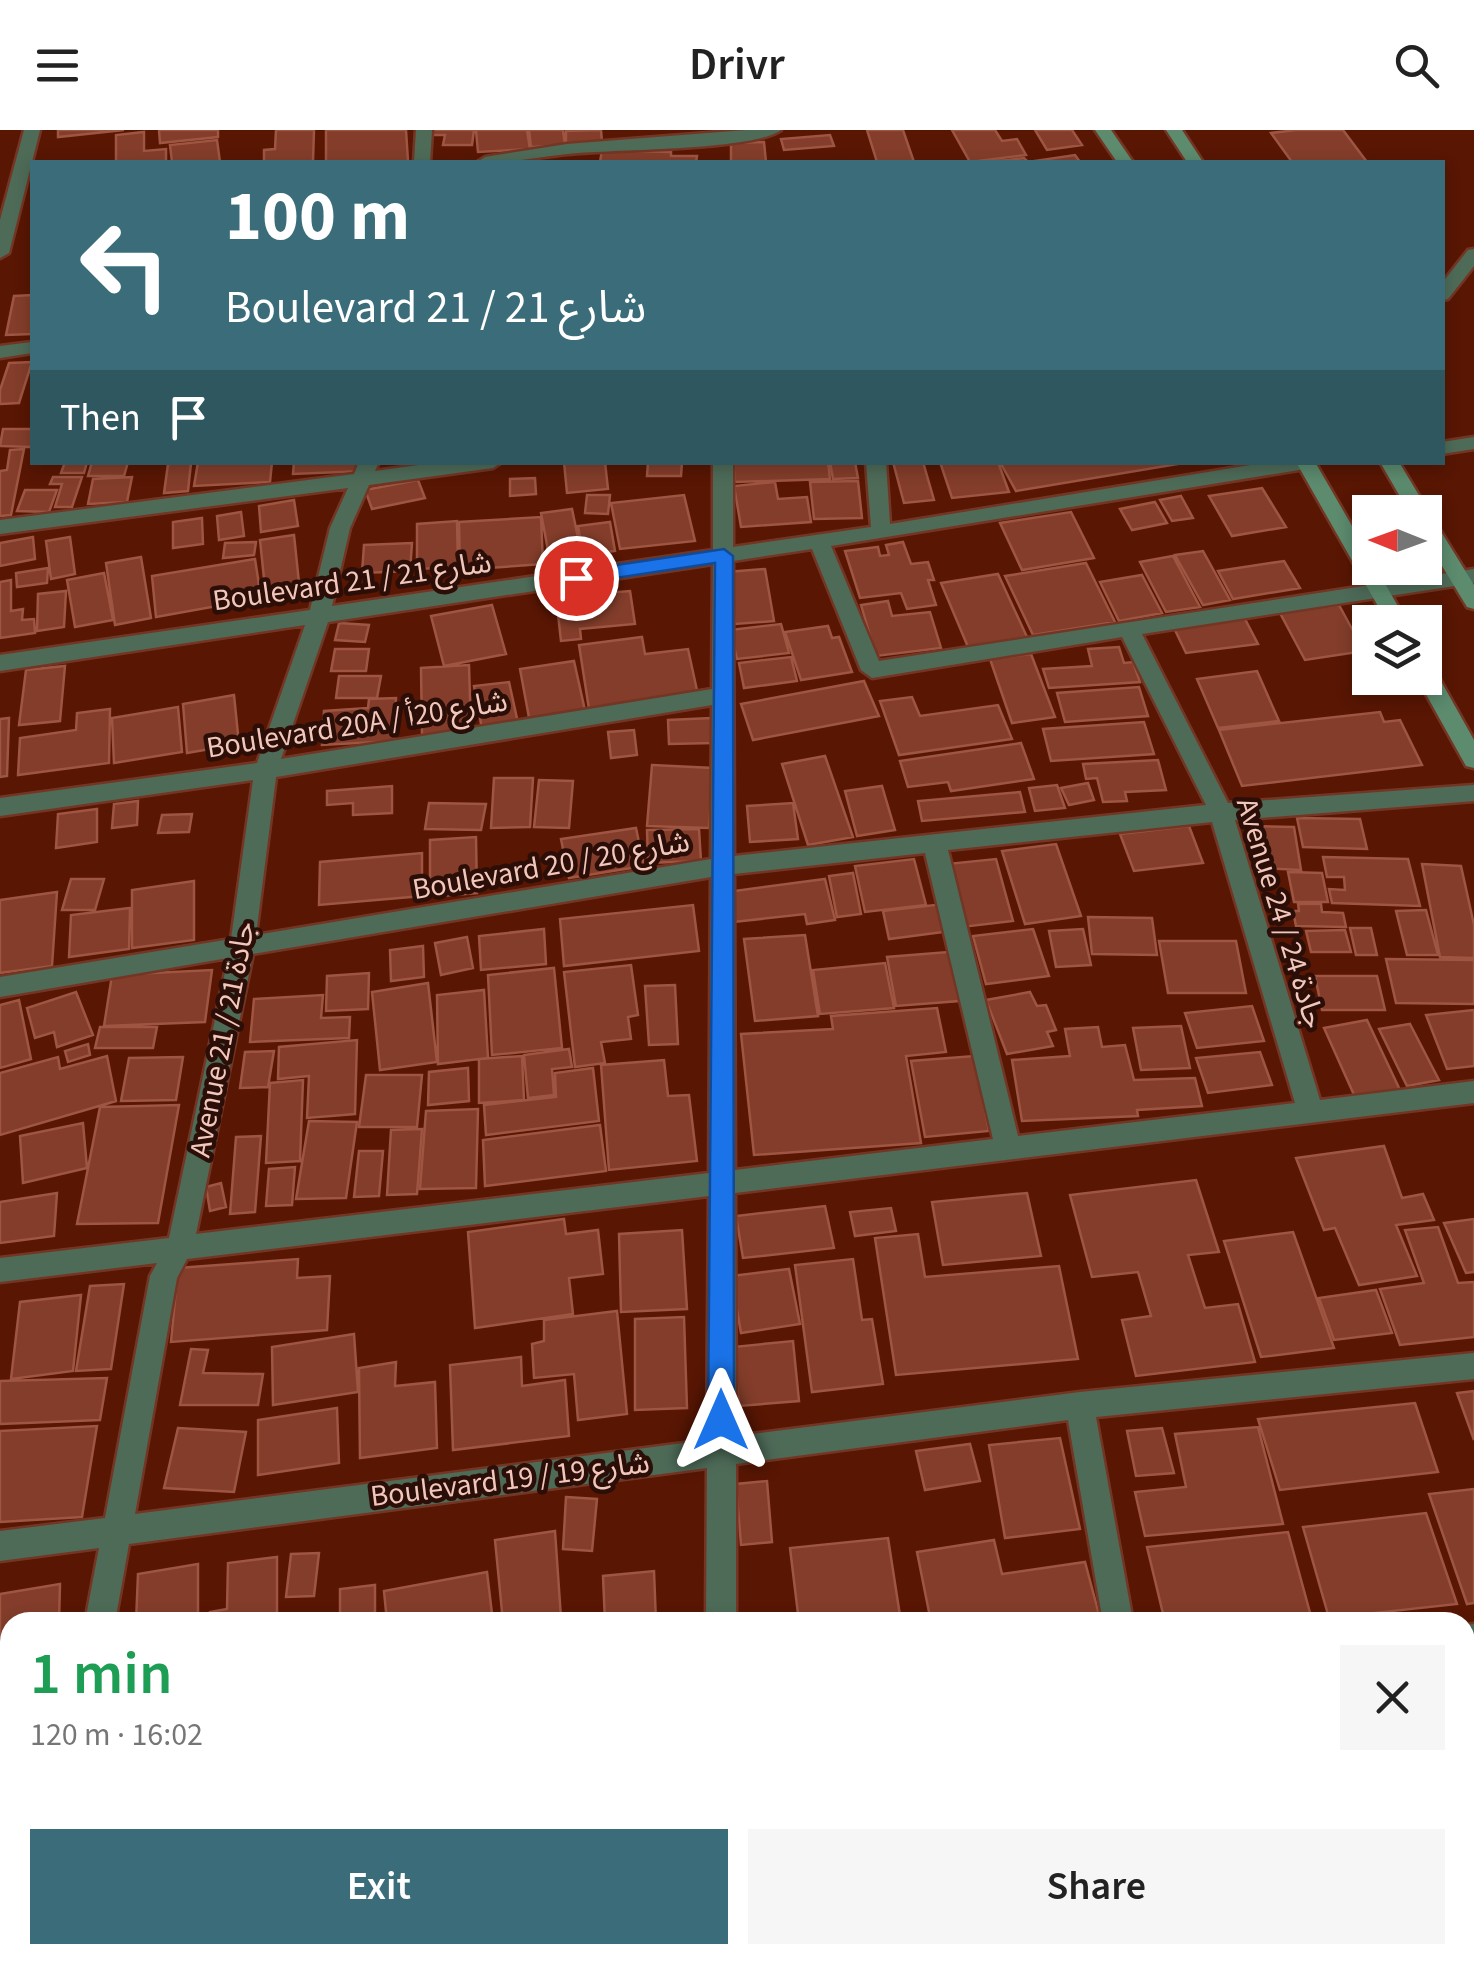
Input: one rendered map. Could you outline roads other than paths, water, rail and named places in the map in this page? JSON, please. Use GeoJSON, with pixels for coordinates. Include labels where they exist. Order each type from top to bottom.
{"type":"FeatureCollection","features":[{"type":"Feature","properties":{"kind":"main road"},"geometry":{"type":"LineString","coordinates":[[1103,130],[1124,160]]}},
{"type":"Feature","properties":{"kind":"main road"},"geometry":{"type":"LineString","coordinates":[[1174,130],[1194,160]]}},
{"type":"Feature","properties":{"kind":"main road"},"geometry":{"type":"LineString","coordinates":[[1306,465],[1388,605]]}},
{"type":"Feature","properties":{"kind":"main road"},"geometry":{"type":"LineString","coordinates":[[1391,465],[1409,495]]}},
{"type":"Feature","properties":{"kind":"main road"},"geometry":{"type":"LineString","coordinates":[[1442,544],[1467,577],[1474,602]]}},
{"type":"Feature","properties":{"kind":"main road"},"geometry":{"type":"LineString","coordinates":[[1438,695],[1474,760]]}},
{"type":"Feature","properties":{"kind":"street"},"geometry":{"type":"LineString","coordinates":[[0,253],[6,204],[32,130]]}},
{"type":"Feature","properties":{"kind":"street"},"geometry":{"type":"LineString","coordinates":[[422,160],[424,130]]}},
{"type":"Feature","properties":{"kind":"street"},"geometry":{"type":"LineString","coordinates":[[497,160],[567,149],[774,130]]}},
{"type":"Feature","properties":{"kind":"street"},"geometry":{"type":"LineString","coordinates":[[722,134],[723,160]]}},
{"type":"Feature","properties":{"kind":"street"},"geometry":{"type":"LineString","coordinates":[[1445,293],[1471,265]]}},
{"type":"Feature","properties":{"kind":"street"},"geometry":{"type":"LineString","coordinates":[[0,352],[30,348]]}},
{"type":"Feature","properties":{"kind":"street"},"geometry":{"type":"LineString","coordinates":[[1445,448],[1474,443]]}},
{"type":"Feature","properties":{"kind":"street"},"geometry":{"type":"LineString","coordinates":[[0,527],[367,471],[451,465]]}},
{"type":"Feature","properties":{"kind":"street"},"geometry":{"type":"LineString","coordinates":[[721,1612],[723,465]]}},
{"type":"Feature","properties":{"kind":"street"},"geometry":{"type":"LineString","coordinates":[[876,465],[882,532]]}},
{"type":"Feature","properties":{"kind":"street","name":"Boulevard 21 / شارع 21"},"geometry":{"type":"LineString","coordinates":[[0,663],[882,532],[1293,465]]}},
{"type":"Feature","properties":{"kind":"street","name":"Avenue 21 / جادة 21"},"geometry":{"type":"LineString","coordinates":[[102,1612],[164,1276],[180,1247],[242,948],[266,770],[319,616],[340,528],[367,471]]}},
{"type":"Feature","properties":{"kind":"street"},"geometry":{"type":"LineString","coordinates":[[819,541],[872,670],[1467,577]]}},
{"type":"Feature","properties":{"kind":"street","name":"Avenue 24 / جادة 24"},"geometry":{"type":"LineString","coordinates":[[1129,628],[1221,812],[1310,1112]]}},
{"type":"Feature","properties":{"kind":"street","name":"Boulevard 20A / شارع 20أ"},"geometry":{"type":"LineString","coordinates":[[0,807],[266,770],[723,695]]}},
{"type":"Feature","properties":{"kind":"street","name":"Boulevard 20 / شارع 20"},"geometry":{"type":"LineString","coordinates":[[0,987],[722,866],[1221,812],[1474,793]]}},
{"type":"Feature","properties":{"kind":"street"},"geometry":{"type":"LineString","coordinates":[[934,841],[1008,1147]]}},
{"type":"Feature","properties":{"kind":"street"},"geometry":{"type":"LineString","coordinates":[[0,1270],[1474,1092]]}},
{"type":"Feature","properties":{"kind":"street","name":"Boulevard 19 / شارع 19"},"geometry":{"type":"LineString","coordinates":[[0,1546],[1080,1406],[1474,1366]]}},
{"type":"Feature","properties":{"kind":"street"},"geometry":{"type":"LineString","coordinates":[[1080,1406],[1116,1612]]}}]}
